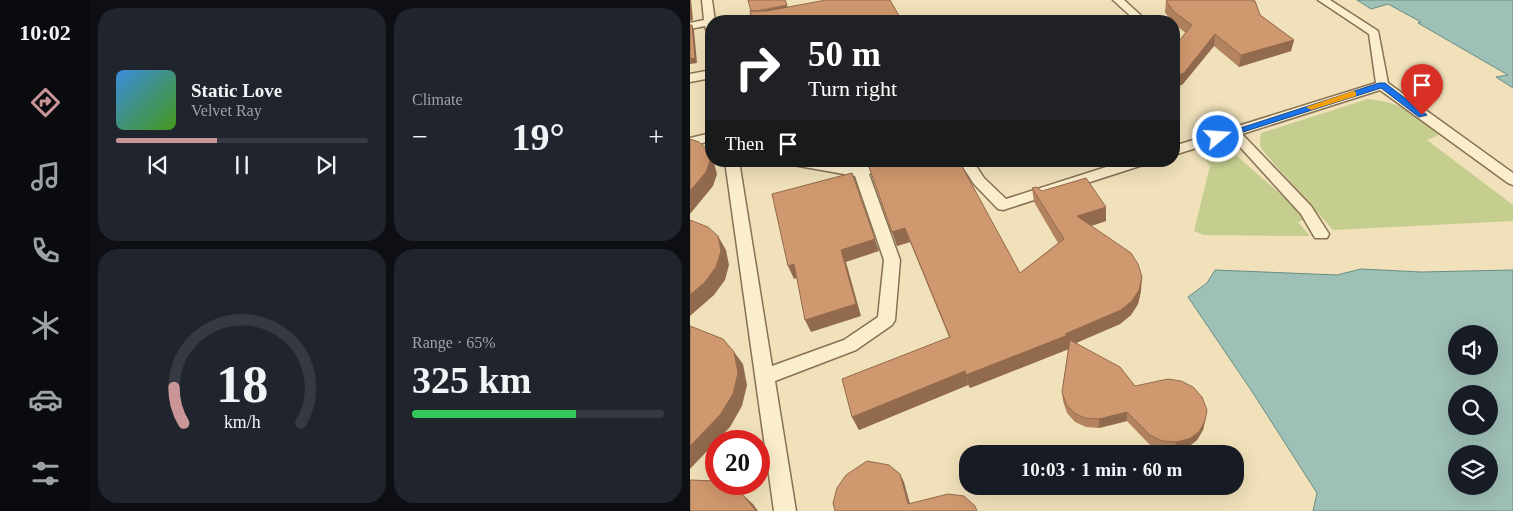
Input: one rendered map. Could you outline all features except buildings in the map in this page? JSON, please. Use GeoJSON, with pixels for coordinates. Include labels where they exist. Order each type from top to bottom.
{"type":"FeatureCollection","features":[{"type":"Feature","properties":{"kind":"lane"},"geometry":{"type":"LineString","coordinates":[[707,0],[709,15]]}},
{"type":"Feature","properties":{"kind":"lane"},"geometry":{"type":"LineString","coordinates":[[1118,0],[1135,15]]}},
{"type":"Feature","properties":{"kind":"lane"},"geometry":{"type":"LineString","coordinates":[[1323,0],[1374,33],[1382,85],[1513,180]]}},
{"type":"Feature","properties":{"kind":"lane"},"geometry":{"type":"LineString","coordinates":[[690,26],[705,26]]}},
{"type":"Feature","properties":{"kind":"lane"},"geometry":{"type":"LineString","coordinates":[[690,78],[705,75]]}},
{"type":"Feature","properties":{"kind":"lane"},"geometry":{"type":"LineString","coordinates":[[1180,149],[1382,85]]}},
{"type":"Feature","properties":{"kind":"lane"},"geometry":{"type":"LineString","coordinates":[[1233,132],[1306,210],[1321,234]]}},
{"type":"Feature","properties":{"kind":"lane"},"geometry":{"type":"LineString","coordinates":[[690,142],[705,138]]}},
{"type":"Feature","properties":{"kind":"lane"},"geometry":{"type":"LineString","coordinates":[[733,167],[785,511]]}},
{"type":"Feature","properties":{"kind":"lane"},"geometry":{"type":"LineString","coordinates":[[830,167],[860,172],[877,167]]}},
{"type":"Feature","properties":{"kind":"lane"},"geometry":{"type":"LineString","coordinates":[[970,167],[979,180],[1003,205],[1122,167]]}},
{"type":"Feature","properties":{"kind":"lane"},"geometry":{"type":"LineString","coordinates":[[764,377],[850,345],[886,320],[892,260],[860,172]]}},
{"type":"Feature","properties":{"kind":"green space"},"geometry":{"type":"Polygon","coordinates":[[[1368,99],[1390,103],[1407,110],[1439,135],[1427,140],[1513,205],[1513,221],[1333,230],[1263,151],[1260,145],[1261,133],[1368,99]]]}},
{"type":"Feature","properties":{"kind":"green space"},"geometry":{"type":"Polygon","coordinates":[[[1210,147],[1228,148],[1302,213],[1303,220],[1298,222],[1310,236],[1203,235],[1194,231],[1210,166],[1199,152],[1210,147]]]}},
{"type":"Feature","properties":{"kind":"water"},"geometry":{"type":"Polygon","coordinates":[[[1357,0],[1513,0],[1513,88],[1496,77],[1508,75],[1418,23],[1421,22],[1388,4],[1371,9],[1357,0]]]}},
{"type":"Feature","properties":{"kind":"water"},"geometry":{"type":"Polygon","coordinates":[[[1361,269],[1421,272],[1513,270],[1513,511],[1313,511],[1317,493],[1253,393],[1188,297],[1207,283],[1215,270],[1337,275],[1361,269]]]}},
{"type":"Feature","properties":{"kind":"slow traffic"},"geometry":{"type":"LineString","coordinates":[[1311,107],[1353,94]]}},
{"type":"Feature","properties":{"kind":"route"},"geometry":{"type":"LineString","coordinates":[[1218,137],[1382,85],[1422,115]]}}]}
